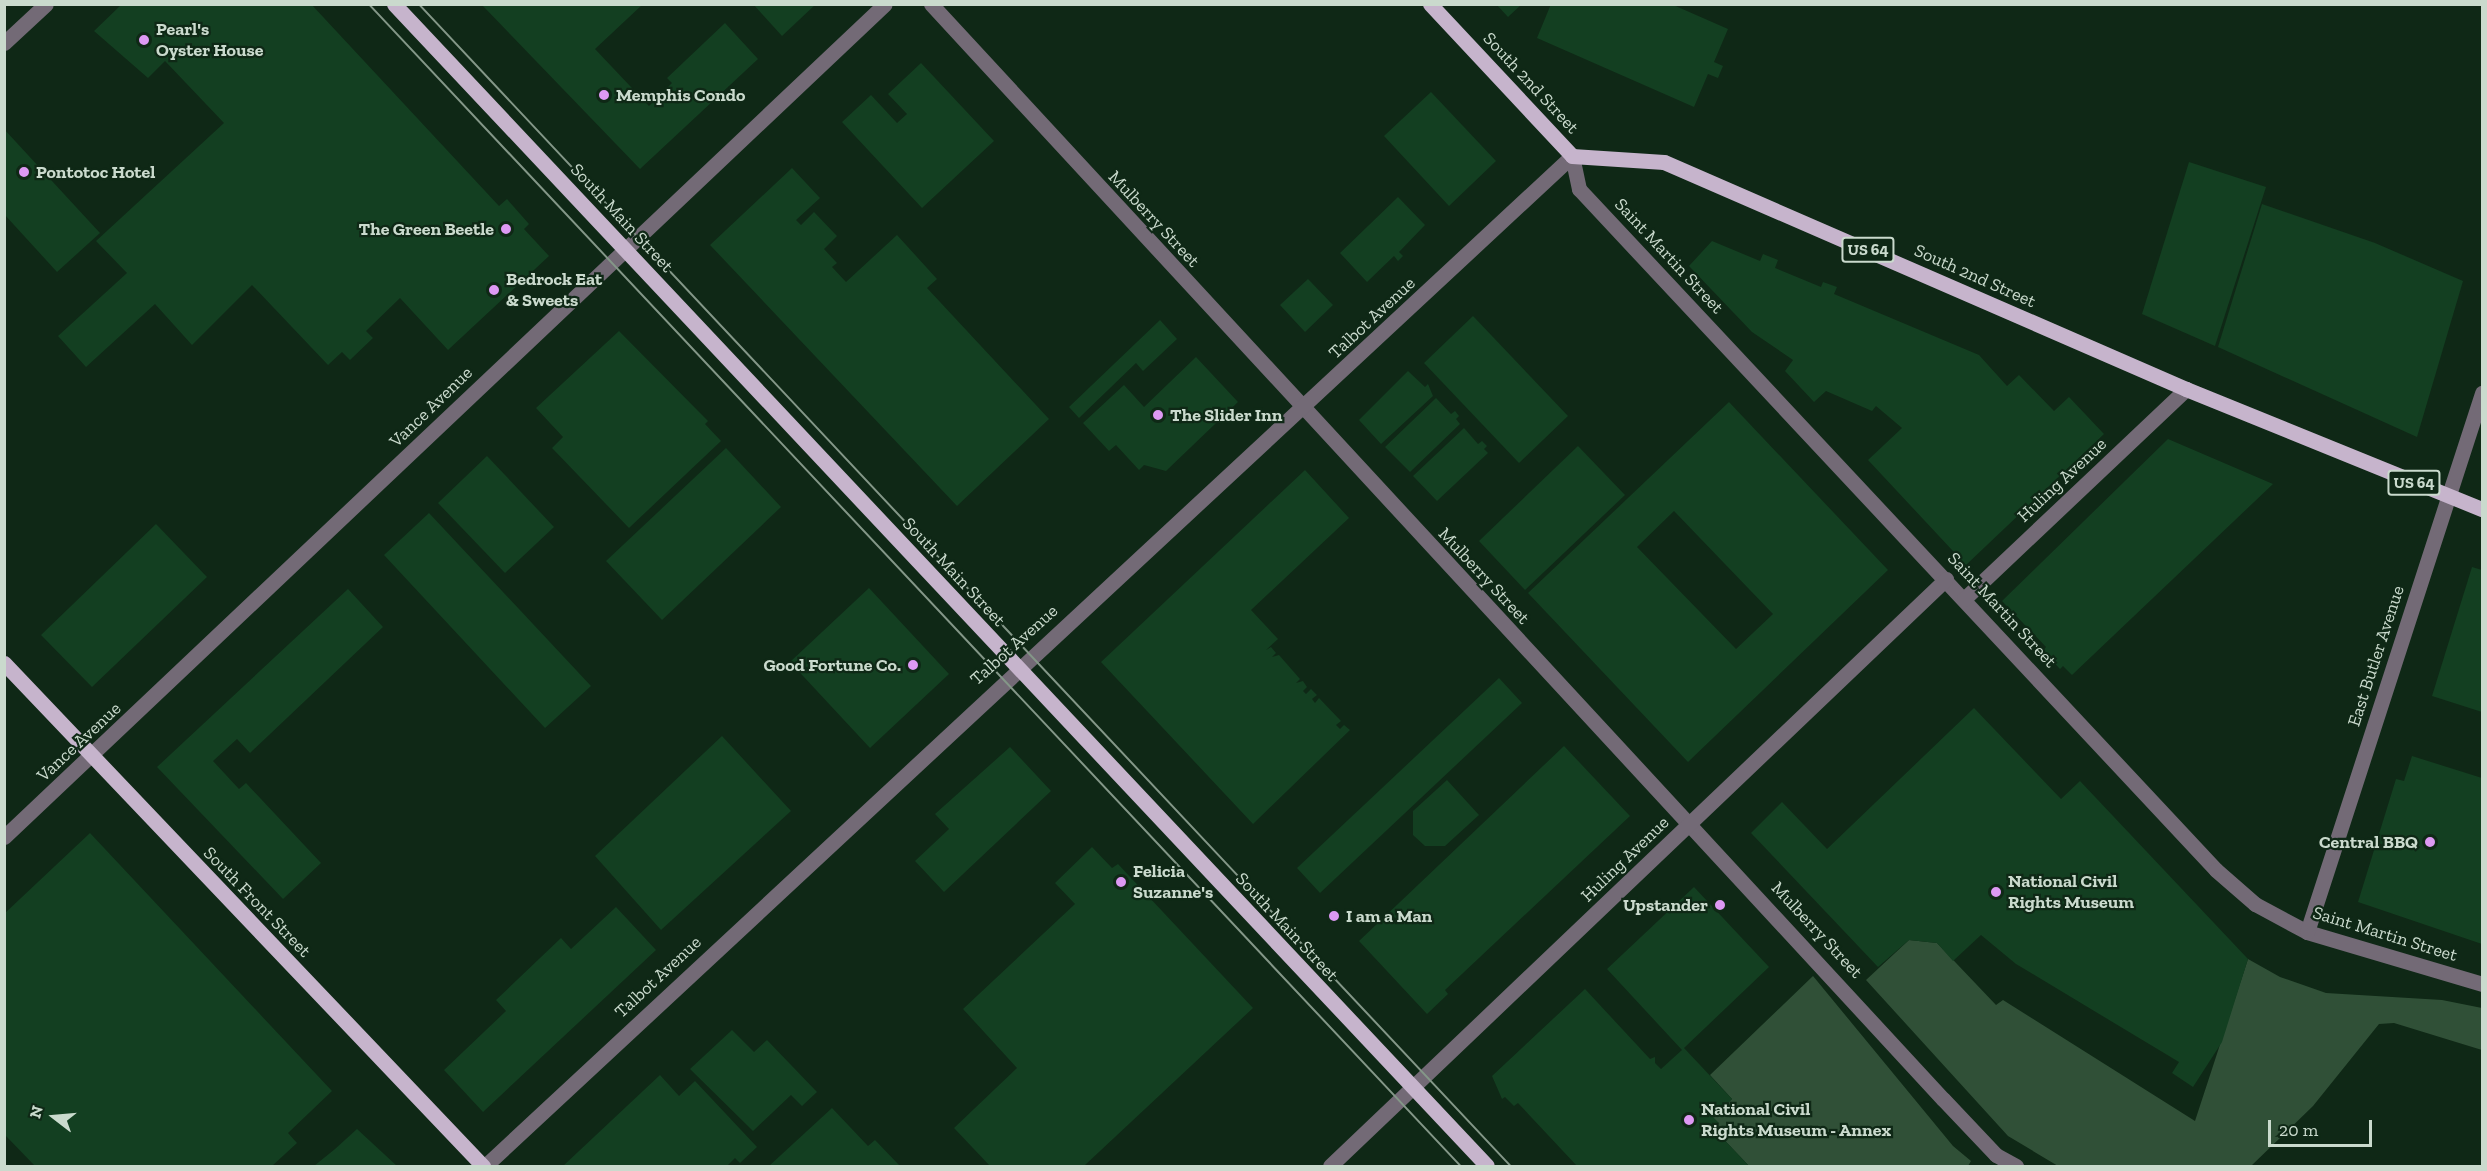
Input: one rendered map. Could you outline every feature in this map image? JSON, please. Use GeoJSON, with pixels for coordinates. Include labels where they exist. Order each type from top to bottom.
{"type":"FeatureCollection","features":[{"type":"Feature","properties":{"kind":"main road","name":"South Main Street"},"geometry":{"type":"LineString","coordinates":[[394,4],[1487,1167]]}},
{"type":"Feature","properties":{"kind":"main road","name":"South 2nd Street"},"geometry":{"type":"LineString","coordinates":[[1430,4],[1572,156],[1665,162],[2186,389],[2449,498],[2482,508]]}},
{"type":"Feature","properties":{"kind":"main road","name":"South Front Street"},"geometry":{"type":"LineString","coordinates":[[4,663],[484,1167]]}},
{"type":"Feature","properties":{"kind":"street"},"geometry":{"type":"LineString","coordinates":[[4,43],[46,4]]}},
{"type":"Feature","properties":{"kind":"street","name":"Vance Avenue"},"geometry":{"type":"LineString","coordinates":[[4,837],[92,758],[885,4]]}},
{"type":"Feature","properties":{"kind":"street","name":"Mulberry Street"},"geometry":{"type":"LineString","coordinates":[[931,4],[1303,410],[1981,1139],[1996,1155],[2016,1167]]}},
{"type":"Feature","properties":{"kind":"street","name":"Talbot Avenue"},"geometry":{"type":"LineString","coordinates":[[484,1167],[1018,668],[1303,410],[1572,156]]}},
{"type":"Feature","properties":{"kind":"street","name":"Saint Martin Street"},"geometry":{"type":"LineString","coordinates":[[1572,156],[1579,189],[2216,870],[2255,904],[2307,932],[2482,984]]}},
{"type":"Feature","properties":{"kind":"street","name":"Huling Avenue"},"geometry":{"type":"LineString","coordinates":[[1964,599],[2186,389]]}},
{"type":"Feature","properties":{"kind":"street","name":"East Butler Avenue"},"geometry":{"type":"LineString","coordinates":[[2307,932],[2482,393]]}},
{"type":"Feature","properties":{"kind":"street","name":"Huling Avenue"},"geometry":{"type":"LineString","coordinates":[[1330,1167],[1946,579]]}},
{"type":"Feature","properties":{"kind":"green space"},"geometry":{"type":"Polygon","coordinates":[[[1909,940],[1937,943],[1996,1005],[2003,1000],[2195,1121],[2248,959],[2280,977],[2326,993],[2442,1000],[2482,1008],[2482,1050],[2394,1023],[2379,1024],[2313,1106],[2251,1166],[2058,1166],[2008,1136],[1866,980],[1909,940]]]}},
{"type":"Feature","properties":{"kind":"green space"},"geometry":{"type":"Polygon","coordinates":[[[1813,976],[1953,1146],[1971,1161],[1968,1166],[1749,1166],[1713,1128],[1713,1117],[1732,1099],[1710,1075],[1813,976]]]}},
{"type":"Feature","properties":{"kind":"building"},"geometry":{"type":"Polygon","coordinates":[[[122,4],[311,4],[499,206],[507,199],[529,224],[524,229],[549,256],[448,350],[400,298],[366,331],[373,338],[350,360],[342,352],[328,365],[252,285],[192,345],[155,304],[86,367],[58,336],[127,273],[96,241],[224,123],[165,61],[148,78],[94,31],[122,4]]]}},
{"type":"Feature","properties":{"kind":"building"},"geometry":{"type":"Polygon","coordinates":[[[753,4],[816,4],[782,36],[753,4]]]}},
{"type":"Feature","properties":{"kind":"building"},"geometry":{"type":"Polygon","coordinates":[[[1496,4],[1522,4],[1508,17],[1496,4]]]}},
{"type":"Feature","properties":{"kind":"building"},"geometry":{"type":"Polygon","coordinates":[[[1551,4],[1671,4],[1728,29],[1714,62],[1723,66],[1718,78],[1708,74],[1694,107],[1537,38],[1551,4]]]}},
{"type":"Feature","properties":{"kind":"building","name":"Memphis Condo"},"geometry":{"type":"Polygon","coordinates":[[[482,5],[642,5],[595,49],[649,106],[672,83],[667,78],[725,23],[758,59],[640,169],[482,5]]]}},
{"type":"Feature","properties":{"kind":"building"},"geometry":{"type":"Polygon","coordinates":[[[921,63],[994,141],[922,208],[842,122],[871,95],[897,123],[907,114],[888,94],[921,63]]]}},
{"type":"Feature","properties":{"kind":"building"},"geometry":{"type":"Polygon","coordinates":[[[1431,92],[1496,161],[1449,206],[1384,136],[1431,92]]]}},
{"type":"Feature","properties":{"kind":"building","name":"Pontotoc Hotel"},"geometry":{"type":"Polygon","coordinates":[[[4,129],[100,233],[57,272],[4,214],[4,129]]]}},
{"type":"Feature","properties":{"kind":"building"},"geometry":{"type":"Polygon","coordinates":[[[2189,162],[2266,187],[2215,346],[2142,314],[2189,162]]]}},
{"type":"Feature","properties":{"kind":"building"},"geometry":{"type":"Polygon","coordinates":[[[792,168],[820,198],[796,220],[801,225],[814,212],[837,236],[824,249],[837,263],[832,267],[846,282],[897,235],[937,279],[927,288],[1049,419],[957,506],[710,245],[792,168]]]}},
{"type":"Feature","properties":{"kind":"building"},"geometry":{"type":"Polygon","coordinates":[[[1398,197],[1425,225],[1399,252],[1403,256],[1398,261],[1394,256],[1367,282],[1340,253],[1398,197]]]}},
{"type":"Feature","properties":{"kind":"building"},"geometry":{"type":"Polygon","coordinates":[[[2262,204],[2375,243],[2463,281],[2417,437],[2218,347],[2262,204]]]}},
{"type":"Feature","properties":{"kind":"building"},"geometry":{"type":"Polygon","coordinates":[[[1712,241],[1760,261],[1763,254],[1778,260],[1775,268],[1821,287],[1823,282],[1837,287],[1834,294],[1979,355],[2007,386],[2019,375],[2054,411],[2069,397],[2104,434],[1966,565],[1868,460],[1902,428],[1876,406],[1872,411],[1826,391],[1814,402],[1785,371],[1793,360],[1752,332],[1689,266],[1712,241]]]}},
{"type":"Feature","properties":{"kind":"building"},"geometry":{"type":"Polygon","coordinates":[[[1308,279],[1333,305],[1305,332],[1280,305],[1308,279]]]}},
{"type":"Feature","properties":{"kind":"building"},"geometry":{"type":"Polygon","coordinates":[[[1473,316],[1568,416],[1519,463],[1424,363],[1473,316]]]}},
{"type":"Feature","properties":{"kind":"building"},"geometry":{"type":"Polygon","coordinates":[[[1160,320],[1177,339],[1143,371],[1136,363],[1079,418],[1069,407],[1160,320]]]}},
{"type":"Feature","properties":{"kind":"building"},"geometry":{"type":"Polygon","coordinates":[[[619,331],[708,421],[705,424],[721,441],[629,528],[552,448],[563,437],[536,408],[619,331]]]}},
{"type":"Feature","properties":{"kind":"building","name":"The Slider Inn"},"geometry":{"type":"Polygon","coordinates":[[[1196,357],[1238,402],[1166,471],[1144,465],[1139,470],[1116,445],[1109,451],[1083,423],[1124,385],[1144,407],[1196,357]]]}},
{"type":"Feature","properties":{"kind":"building"},"geometry":{"type":"Polygon","coordinates":[[[1408,371],[1425,387],[1428,384],[1433,396],[1381,444],[1359,420],[1408,371]]]}},
{"type":"Feature","properties":{"kind":"building"},"geometry":{"type":"Polygon","coordinates":[[[1436,398],[1451,414],[1455,411],[1459,416],[1456,419],[1460,424],[1410,472],[1385,447],[1436,398]]]}},
{"type":"Feature","properties":{"kind":"building"},"geometry":{"type":"Polygon","coordinates":[[[1729,402],[1888,570],[1688,762],[1528,593],[1729,402]],[[1674,511],[1637,547],[1736,649],[1773,614],[1674,511]]]}},
{"type":"Feature","properties":{"kind":"building"},"geometry":{"type":"Polygon","coordinates":[[[1464,428],[1478,444],[1482,441],[1487,446],[1484,449],[1488,453],[1437,501],[1413,476],[1464,428]]]}},
{"type":"Feature","properties":{"kind":"building"},"geometry":{"type":"Polygon","coordinates":[[[2168,439],[2273,484],[2072,675],[2063,666],[2060,669],[2043,651],[2046,647],[2002,601],[2168,439]]]}},
{"type":"Feature","properties":{"kind":"building"},"geometry":{"type":"Polygon","coordinates":[[[1578,446],[1625,495],[1525,590],[1479,541],[1578,446]]]}},
{"type":"Feature","properties":{"kind":"building"},"geometry":{"type":"Polygon","coordinates":[[[726,448],[781,507],[662,620],[606,561],[726,448]]]}},
{"type":"Feature","properties":{"kind":"building"},"geometry":{"type":"Polygon","coordinates":[[[487,456],[554,527],[505,573],[438,503],[487,456]]]}},
{"type":"Feature","properties":{"kind":"building"},"geometry":{"type":"Polygon","coordinates":[[[1305,470],[1349,518],[1251,610],[1278,639],[1266,650],[1271,647],[1276,653],[1272,657],[1279,655],[1300,679],[1296,683],[1303,681],[1307,687],[1303,691],[1306,694],[1311,689],[1317,695],[1312,699],[1315,703],[1319,698],[1341,721],[1336,725],[1340,729],[1344,725],[1350,730],[1253,824],[1101,662],[1305,470]]]}},
{"type":"Feature","properties":{"kind":"building"},"geometry":{"type":"Polygon","coordinates":[[[429,513],[591,686],[545,728],[384,555],[429,513]]]}},
{"type":"Feature","properties":{"kind":"building"},"geometry":{"type":"Polygon","coordinates":[[[156,524],[207,577],[92,687],[41,635],[156,524]]]}},
{"type":"Feature","properties":{"kind":"building"},"geometry":{"type":"Polygon","coordinates":[[[2472,567],[2482,570],[2482,712],[2432,696],[2472,567]]]}},
{"type":"Feature","properties":{"kind":"building"},"geometry":{"type":"Polygon","coordinates":[[[869,588],[949,674],[870,748],[790,662],[869,588]]]}},
{"type":"Feature","properties":{"kind":"building"},"geometry":{"type":"Polygon","coordinates":[[[348,589],[383,627],[250,753],[237,739],[213,761],[239,789],[246,783],[321,863],[283,899],[157,767],[348,589]]]}},
{"type":"Feature","properties":{"kind":"building"},"geometry":{"type":"Polygon","coordinates":[[[1499,678],[1522,703],[1320,893],[1297,868],[1499,678]]]}},
{"type":"Feature","properties":{"kind":"building","name":"National Civil Rights Museum"},"geometry":{"type":"Polygon","coordinates":[[[1974,708],[2061,799],[2080,781],[2248,959],[2222,1042],[2193,1087],[2172,1073],[2179,1062],[2016,964],[1981,935],[1953,961],[1937,943],[1909,940],[1878,967],[1751,833],[1782,802],[1827,849],[1974,708]]]}},
{"type":"Feature","properties":{"kind":"building"},"geometry":{"type":"Polygon","coordinates":[[[722,736],[791,811],[661,930],[595,856],[722,736]]]}},
{"type":"Feature","properties":{"kind":"building"},"geometry":{"type":"Polygon","coordinates":[[[1564,746],[1630,816],[1445,990],[1448,994],[1427,1014],[1359,941],[1564,746]]]}},
{"type":"Feature","properties":{"kind":"building"},"geometry":{"type":"Polygon","coordinates":[[[1010,747],[1051,791],[944,892],[915,861],[949,829],[935,814],[1010,747]]]}},
{"type":"Feature","properties":{"kind":"building","name":"Central BBQ"},"geometry":{"type":"Polygon","coordinates":[[[2412,756],[2482,778],[2482,944],[2358,902],[2396,779],[2404,781],[2412,756]]]}},
{"type":"Feature","properties":{"kind":"building"},"geometry":{"type":"Polygon","coordinates":[[[1447,780],[1479,815],[1445,846],[1425,846],[1413,835],[1413,811],[1447,780]]]}},
{"type":"Feature","properties":{"kind":"building"},"geometry":{"type":"Polygon","coordinates":[[[90,833],[332,1091],[288,1133],[297,1143],[272,1166],[35,1166],[4,1134],[4,914],[90,833]]]}},
{"type":"Feature","properties":{"kind":"building"},"geometry":{"type":"Polygon","coordinates":[[[1092,847],[1112,868],[1118,864],[1253,1008],[1084,1166],[990,1166],[954,1128],[1017,1068],[963,1009],[1075,904],[1055,883],[1092,847]]]}},
{"type":"Feature","properties":{"kind":"building"},"geometry":{"type":"Polygon","coordinates":[[[1694,887],[1769,967],[1684,1048],[1732,1099],[1713,1117],[1719,1123],[1713,1128],[1749,1166],[1577,1166],[1518,1103],[1514,1106],[1505,1097],[1502,1099],[1492,1076],[1585,989],[1650,1059],[1655,1057],[1655,1063],[1661,1069],[1682,1050],[1607,969],[1694,887]]]}},
{"type":"Feature","properties":{"kind":"building"},"geometry":{"type":"Polygon","coordinates":[[[616,907],[656,950],[483,1112],[444,1070],[506,1011],[496,1000],[561,938],[571,949],[616,907]]]}},
{"type":"Feature","properties":{"kind":"building"},"geometry":{"type":"Polygon","coordinates":[[[732,1030],[754,1052],[767,1040],[817,1092],[802,1106],[791,1095],[753,1131],[690,1069],[732,1030]]]}},
{"type":"Feature","properties":{"kind":"building"},"geometry":{"type":"Polygon","coordinates":[[[660,1075],[679,1096],[695,1081],[757,1147],[740,1163],[735,1158],[727,1166],[563,1166],[660,1075]]]}},
{"type":"Feature","properties":{"kind":"building"},"geometry":{"type":"Polygon","coordinates":[[[832,1108],[868,1146],[875,1140],[900,1166],[769,1166],[832,1108]]]}},
{"type":"Feature","properties":{"kind":"building"},"geometry":{"type":"Polygon","coordinates":[[[357,1129],[397,1166],[314,1166],[335,1149],[357,1129]]]}},
{"type":"Feature","properties":{"kind":"tram line"},"geometry":{"type":"LineString","coordinates":[[369,4],[1461,1166]]}},
{"type":"Feature","properties":{"kind":"tram line"},"geometry":{"type":"LineString","coordinates":[[419,4],[1511,1166]]}},
{"type":"Feature","properties":{"kind":"place","name":"Pearl's Oyster House"},"geometry":{"type":"Point","coordinates":[144,40]}},
{"type":"Feature","properties":{"kind":"place","name":"Memphis Condo"},"geometry":{"type":"Point","coordinates":[604,95]}},
{"type":"Feature","properties":{"kind":"place","name":"Pontotoc Hotel"},"geometry":{"type":"Point","coordinates":[24,172]}},
{"type":"Feature","properties":{"kind":"place","name":"The Green Beetle"},"geometry":{"type":"Point","coordinates":[506,229]}},
{"type":"Feature","properties":{"kind":"place","name":"Bedrock Eat & Sweets"},"geometry":{"type":"Point","coordinates":[494,290]}},
{"type":"Feature","properties":{"kind":"place","name":"The Slider Inn"},"geometry":{"type":"Point","coordinates":[1158,415]}},
{"type":"Feature","properties":{"kind":"place","name":"Good Fortune Co."},"geometry":{"type":"Point","coordinates":[913,665]}},
{"type":"Feature","properties":{"kind":"place","name":"Central BBQ"},"geometry":{"type":"Point","coordinates":[2430,842]}},
{"type":"Feature","properties":{"kind":"place","name":"Felicia Suzanne's"},"geometry":{"type":"Point","coordinates":[1121,882]}},
{"type":"Feature","properties":{"kind":"place","name":"National Civil Rights Museum"},"geometry":{"type":"Point","coordinates":[1996,892]}},
{"type":"Feature","properties":{"kind":"place","name":"Upstander"},"geometry":{"type":"Point","coordinates":[1720,905]}},
{"type":"Feature","properties":{"kind":"place","name":"I am a Man"},"geometry":{"type":"Point","coordinates":[1334,916]}},
{"type":"Feature","properties":{"kind":"place","name":"National Civil Rights Museum - Annex"},"geometry":{"type":"Point","coordinates":[1689,1120]}}]}
